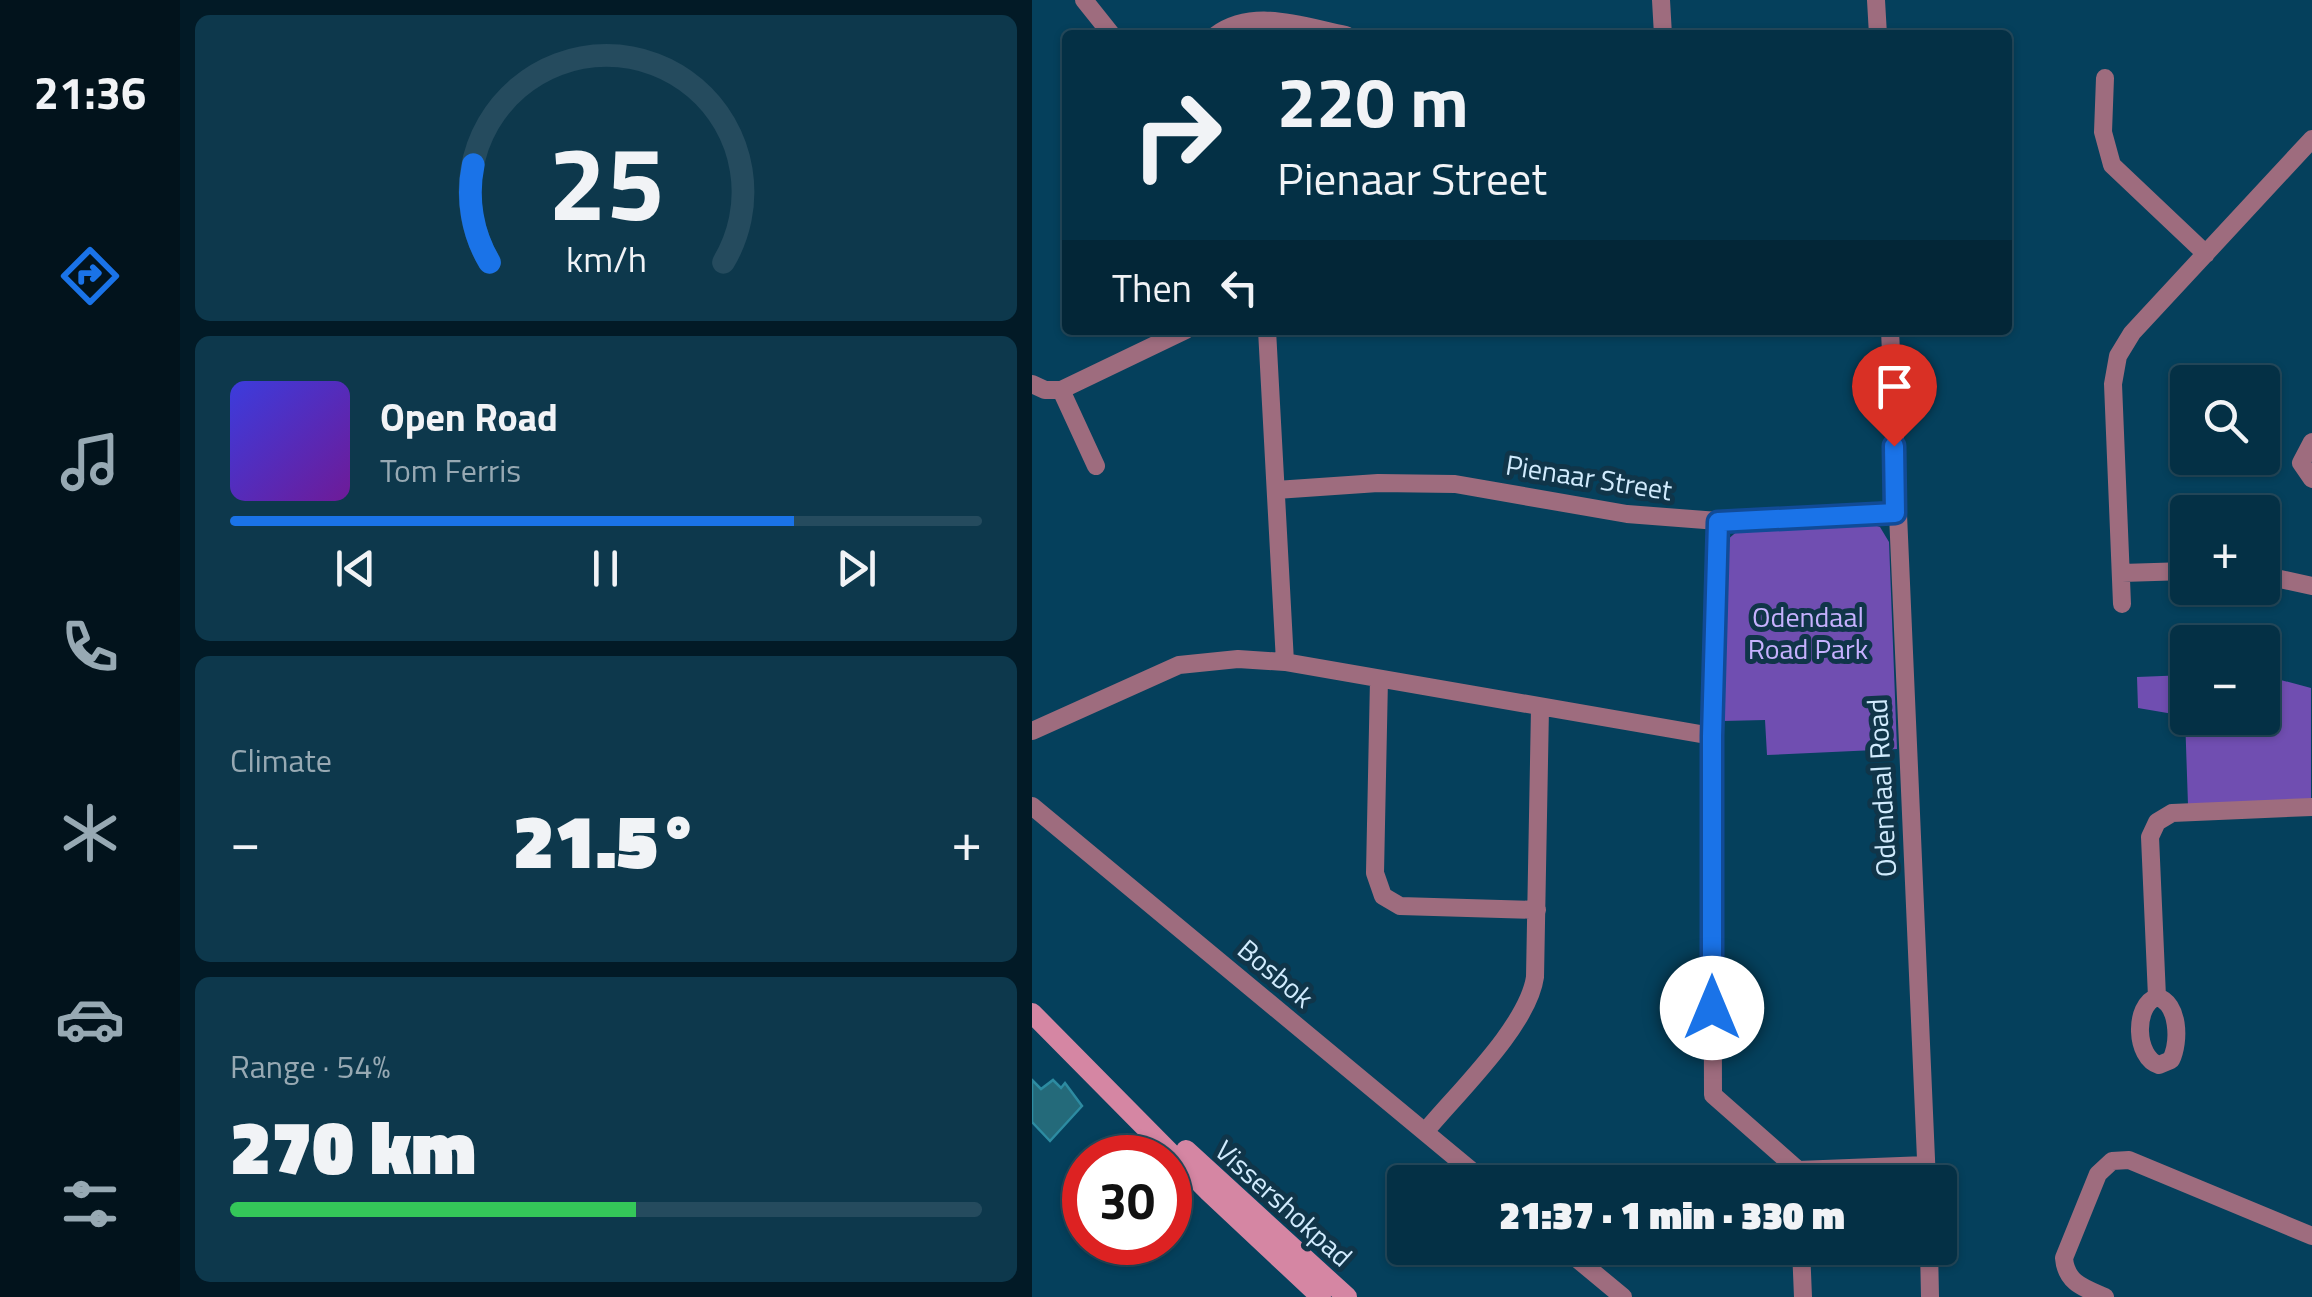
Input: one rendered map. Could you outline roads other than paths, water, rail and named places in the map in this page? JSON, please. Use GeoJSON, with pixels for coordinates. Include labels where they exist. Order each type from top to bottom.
{"type":"FeatureCollection","features":[{"type":"Feature","properties":{"kind":"main road","name":"Vissershokpad"},"geometry":{"type":"LineString","coordinates":[[1032,1013],[1321,1297]]}},
{"type":"Feature","properties":{"kind":"main road","name":"Vissershokpad"},"geometry":{"type":"LineString","coordinates":[[1093,1071],[1347,1297]]}},
{"type":"Feature","properties":{"kind":"street"},"geometry":{"type":"LineString","coordinates":[[1084,0],[1108,30]]}},
{"type":"Feature","properties":{"kind":"street"},"geometry":{"type":"LineString","coordinates":[[1661,0],[1663,30]]}},
{"type":"Feature","properties":{"kind":"street"},"geometry":{"type":"LineString","coordinates":[[1876,0],[1878,30]]}},
{"type":"Feature","properties":{"kind":"street"},"geometry":{"type":"LineString","coordinates":[[1224,30],[1238,22],[1254,20],[1315,30]]}},
{"type":"Feature","properties":{"kind":"street"},"geometry":{"type":"LineString","coordinates":[[2106,78],[2103,132],[2112,165],[2206,254]]}},
{"type":"Feature","properties":{"kind":"street"},"geometry":{"type":"LineString","coordinates":[[2122,604],[2115,366],[2132,333],[2312,139]]}},
{"type":"Feature","properties":{"kind":"street"},"geometry":{"type":"LineString","coordinates":[[1035,386],[1061,390],[1176,335]]}},
{"type":"Feature","properties":{"kind":"street"},"geometry":{"type":"LineString","coordinates":[[1267,335],[1285,662]]}},
{"type":"Feature","properties":{"kind":"street","name":"Odendaal Road"},"geometry":{"type":"LineString","coordinates":[[1890,335],[1926,1165]]}},
{"type":"Feature","properties":{"kind":"street"},"geometry":{"type":"LineString","coordinates":[[1061,390],[1096,466]]}},
{"type":"Feature","properties":{"kind":"street"},"geometry":{"type":"LineString","coordinates":[[2312,442],[2301,462],[2312,479]]}},
{"type":"Feature","properties":{"kind":"street","name":"Pienaar Street"},"geometry":{"type":"LineString","coordinates":[[1276,490],[1393,483],[1455,484],[1627,514],[1718,522],[1895,513]]}},
{"type":"Feature","properties":{"kind":"street"},"geometry":{"type":"LineString","coordinates":[[1718,522],[1712,736],[1711,1086],[1720,1104],[1786,1165]]}},
{"type":"Feature","properties":{"kind":"street"},"geometry":{"type":"LineString","coordinates":[[2122,573],[2170,572]]}},
{"type":"Feature","properties":{"kind":"street"},"geometry":{"type":"LineString","coordinates":[[2280,580],[2312,586]]}},
{"type":"Feature","properties":{"kind":"street"},"geometry":{"type":"LineString","coordinates":[[1032,730],[1179,664],[1238,659],[1285,662],[1712,736]]}},
{"type":"Feature","properties":{"kind":"street"},"geometry":{"type":"LineString","coordinates":[[1379,679],[1375,872],[1378,889],[1400,906],[1536,910]]}},
{"type":"Feature","properties":{"kind":"street"},"geometry":{"type":"LineString","coordinates":[[1425,1132],[1528,1004],[1535,977],[1540,708]]}},
{"type":"Feature","properties":{"kind":"street","name":"Bosbok"},"geometry":{"type":"LineString","coordinates":[[1032,806],[1465,1165]]}},
{"type":"Feature","properties":{"kind":"street"},"geometry":{"type":"LineString","coordinates":[[2157,996],[2150,837],[2157,822],[2172,813],[2312,807]]}},
{"type":"Feature","properties":{"kind":"street"},"geometry":{"type":"LineString","coordinates":[[2105,1297],[2074,1282],[2066,1271],[2064,1258],[2098,1174],[2112,1160],[2129,1160],[2312,1236]]}},
{"type":"Feature","properties":{"kind":"street"},"geometry":{"type":"LineString","coordinates":[[1584,1265],[1623,1297]]}},
{"type":"Feature","properties":{"kind":"street"},"geometry":{"type":"LineString","coordinates":[[1802,1265],[1804,1297]]}},
{"type":"Feature","properties":{"kind":"street"},"geometry":{"type":"LineString","coordinates":[[1929,1265],[1930,1297]]}},
{"type":"Feature","properties":{"kind":"park label","name":"Odendaal Road Park"},"geometry":{"type":"Point","coordinates":[1808,632]}}]}
